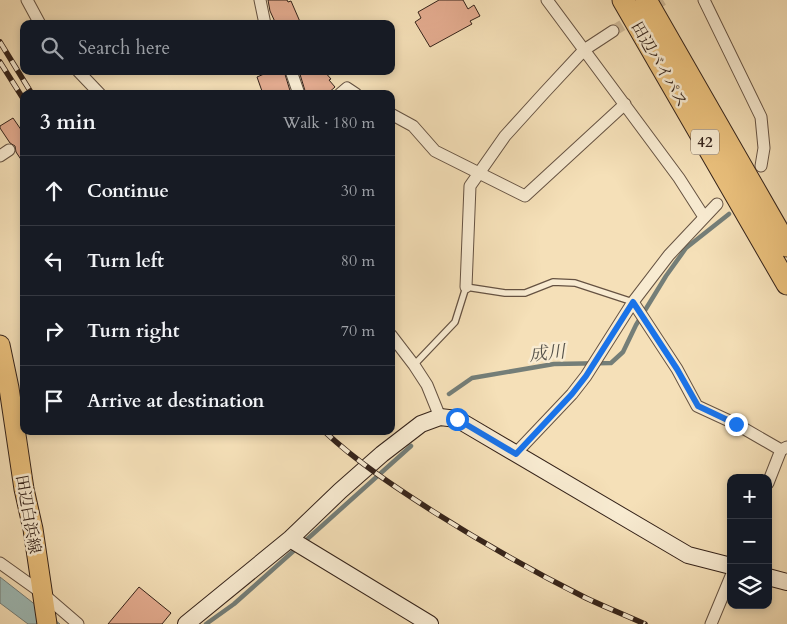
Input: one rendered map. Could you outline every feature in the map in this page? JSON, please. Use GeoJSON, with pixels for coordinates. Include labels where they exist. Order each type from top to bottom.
{"type":"FeatureCollection","features":[{"type":"Feature","properties":{"kind":"highway","name":"田辺バイパス"},"geometry":{"type":"LineString","coordinates":[[623,0],[787,284]]}},
{"type":"Feature","properties":{"kind":"highway","name":"田辺バイパス"},"geometry":{"type":"LineString","coordinates":[[646,0],[787,246]]}},
{"type":"Feature","properties":{"kind":"main road","name":"田辺白浜線"},"geometry":{"type":"LineString","coordinates":[[0,345],[9,388],[24,489],[33,529],[44,608]]}},
{"type":"Feature","properties":{"kind":"street"},"geometry":{"type":"LineString","coordinates":[[27,0],[38,20]]}},
{"type":"Feature","properties":{"kind":"street"},"geometry":{"type":"LineString","coordinates":[[260,0],[264,20]]}},
{"type":"Feature","properties":{"kind":"street"},"geometry":{"type":"LineString","coordinates":[[547,0],[679,178],[704,217]]}},
{"type":"Feature","properties":{"kind":"street"},"geometry":{"type":"LineString","coordinates":[[704,0],[761,117],[764,148],[761,166]]}},
{"type":"Feature","properties":{"kind":"street"},"geometry":{"type":"LineString","coordinates":[[466,287],[470,186],[505,136],[584,50],[613,31]]}},
{"type":"Feature","properties":{"kind":"street"},"geometry":{"type":"LineString","coordinates":[[82,75],[96,90]]}},
{"type":"Feature","properties":{"kind":"street"},"geometry":{"type":"LineString","coordinates":[[293,75],[298,90]]}},
{"type":"Feature","properties":{"kind":"street"},"geometry":{"type":"LineString","coordinates":[[395,116],[413,126],[435,151],[525,196],[625,104]]}},
{"type":"Feature","properties":{"kind":"street"},"geometry":{"type":"LineString","coordinates":[[516,454],[572,394],[586,376],[633,302],[669,255],[717,204]]}},
{"type":"Feature","properties":{"kind":"street"},"geometry":{"type":"LineString","coordinates":[[633,302],[677,369],[698,406],[784,448],[772,474]]}},
{"type":"Feature","properties":{"kind":"street"},"geometry":{"type":"LineString","coordinates":[[395,340],[428,385],[440,417]]}},
{"type":"Feature","properties":{"kind":"street"},"geometry":{"type":"LineString","coordinates":[[186,624],[290,539],[382,454],[421,424],[440,417],[457,419],[688,555],[727,565]]}},
{"type":"Feature","properties":{"kind":"street"},"geometry":{"type":"LineString","coordinates":[[290,539],[430,624]]}},
{"type":"Feature","properties":{"kind":"street"},"geometry":{"type":"LineString","coordinates":[[0,563],[44,608],[78,624]]}},
{"type":"Feature","properties":{"kind":"street"},"geometry":{"type":"LineString","coordinates":[[772,578],[787,582]]}},
{"type":"Feature","properties":{"kind":"street"},"geometry":{"type":"LineString","coordinates":[[711,624],[727,586]]}},
{"type":"Feature","properties":{"kind":"lane"},"geometry":{"type":"LineString","coordinates":[[414,365],[455,322],[466,287],[505,293],[525,293],[553,282],[575,283],[633,302]]}},
{"type":"Feature","properties":{"kind":"water"},"geometry":{"type":"Polygon","coordinates":[[[0,577],[60,624],[28,624],[0,603],[0,577]]]}},
{"type":"Feature","properties":{"kind":"building"},"geometry":{"type":"Polygon","coordinates":[[[268,0],[291,1],[299,20],[274,20],[268,0]]]}},
{"type":"Feature","properties":{"kind":"building"},"geometry":{"type":"Polygon","coordinates":[[[439,0],[463,0],[468,9],[474,5],[480,16],[470,21],[472,24],[430,47],[415,22],[421,18],[418,12],[439,0]]]}},
{"type":"Feature","properties":{"kind":"building"},"geometry":{"type":"Polygon","coordinates":[[[262,75],[285,75],[290,90],[262,90],[257,77],[262,75]]]}},
{"type":"Feature","properties":{"kind":"building"},"geometry":{"type":"Polygon","coordinates":[[[300,75],[328,75],[335,87],[332,90],[305,90],[300,75]]]}},
{"type":"Feature","properties":{"kind":"building"},"geometry":{"type":"Polygon","coordinates":[[[13,118],[20,128],[20,158],[15,146],[10,143],[0,126],[13,118]]]}},
{"type":"Feature","properties":{"kind":"building"},"geometry":{"type":"Polygon","coordinates":[[[139,587],[171,613],[162,624],[108,624],[139,587]]]}},
{"type":"Feature","properties":{"kind":"waterway","name":"成川"},"geometry":{"type":"LineString","coordinates":[[449,394],[472,378],[554,364],[611,363],[623,352],[636,325],[666,276],[686,248],[729,214]]}},
{"type":"Feature","properties":{"kind":"waterway","name":"成川"},"geometry":{"type":"LineString","coordinates":[[304,542],[411,446]]}},
{"type":"Feature","properties":{"kind":"waterway","name":"成川"},"geometry":{"type":"LineString","coordinates":[[206,624],[234,604],[298,547]]}},
{"type":"Feature","properties":{"kind":"tunnel"},"geometry":{"type":"LineString","coordinates":[[613,31],[663,0]]}},
{"type":"Feature","properties":{"kind":"railway"},"geometry":{"type":"LineString","coordinates":[[0,42],[20,74]]}},
{"type":"Feature","properties":{"kind":"railway"},"geometry":{"type":"LineString","coordinates":[[0,62],[20,94]]}},
{"type":"Feature","properties":{"kind":"railway"},"geometry":{"type":"LineString","coordinates":[[20,75],[30,90]]}},
{"type":"Feature","properties":{"kind":"railway"},"geometry":{"type":"LineString","coordinates":[[329,435],[377,474],[471,535],[567,588],[645,624]]}},
{"type":"Feature","properties":{"kind":"route"},"geometry":{"type":"LineString","coordinates":[[457,419],[516,454],[572,394],[586,376],[633,302],[677,369],[698,406],[736,424]]}}]}
